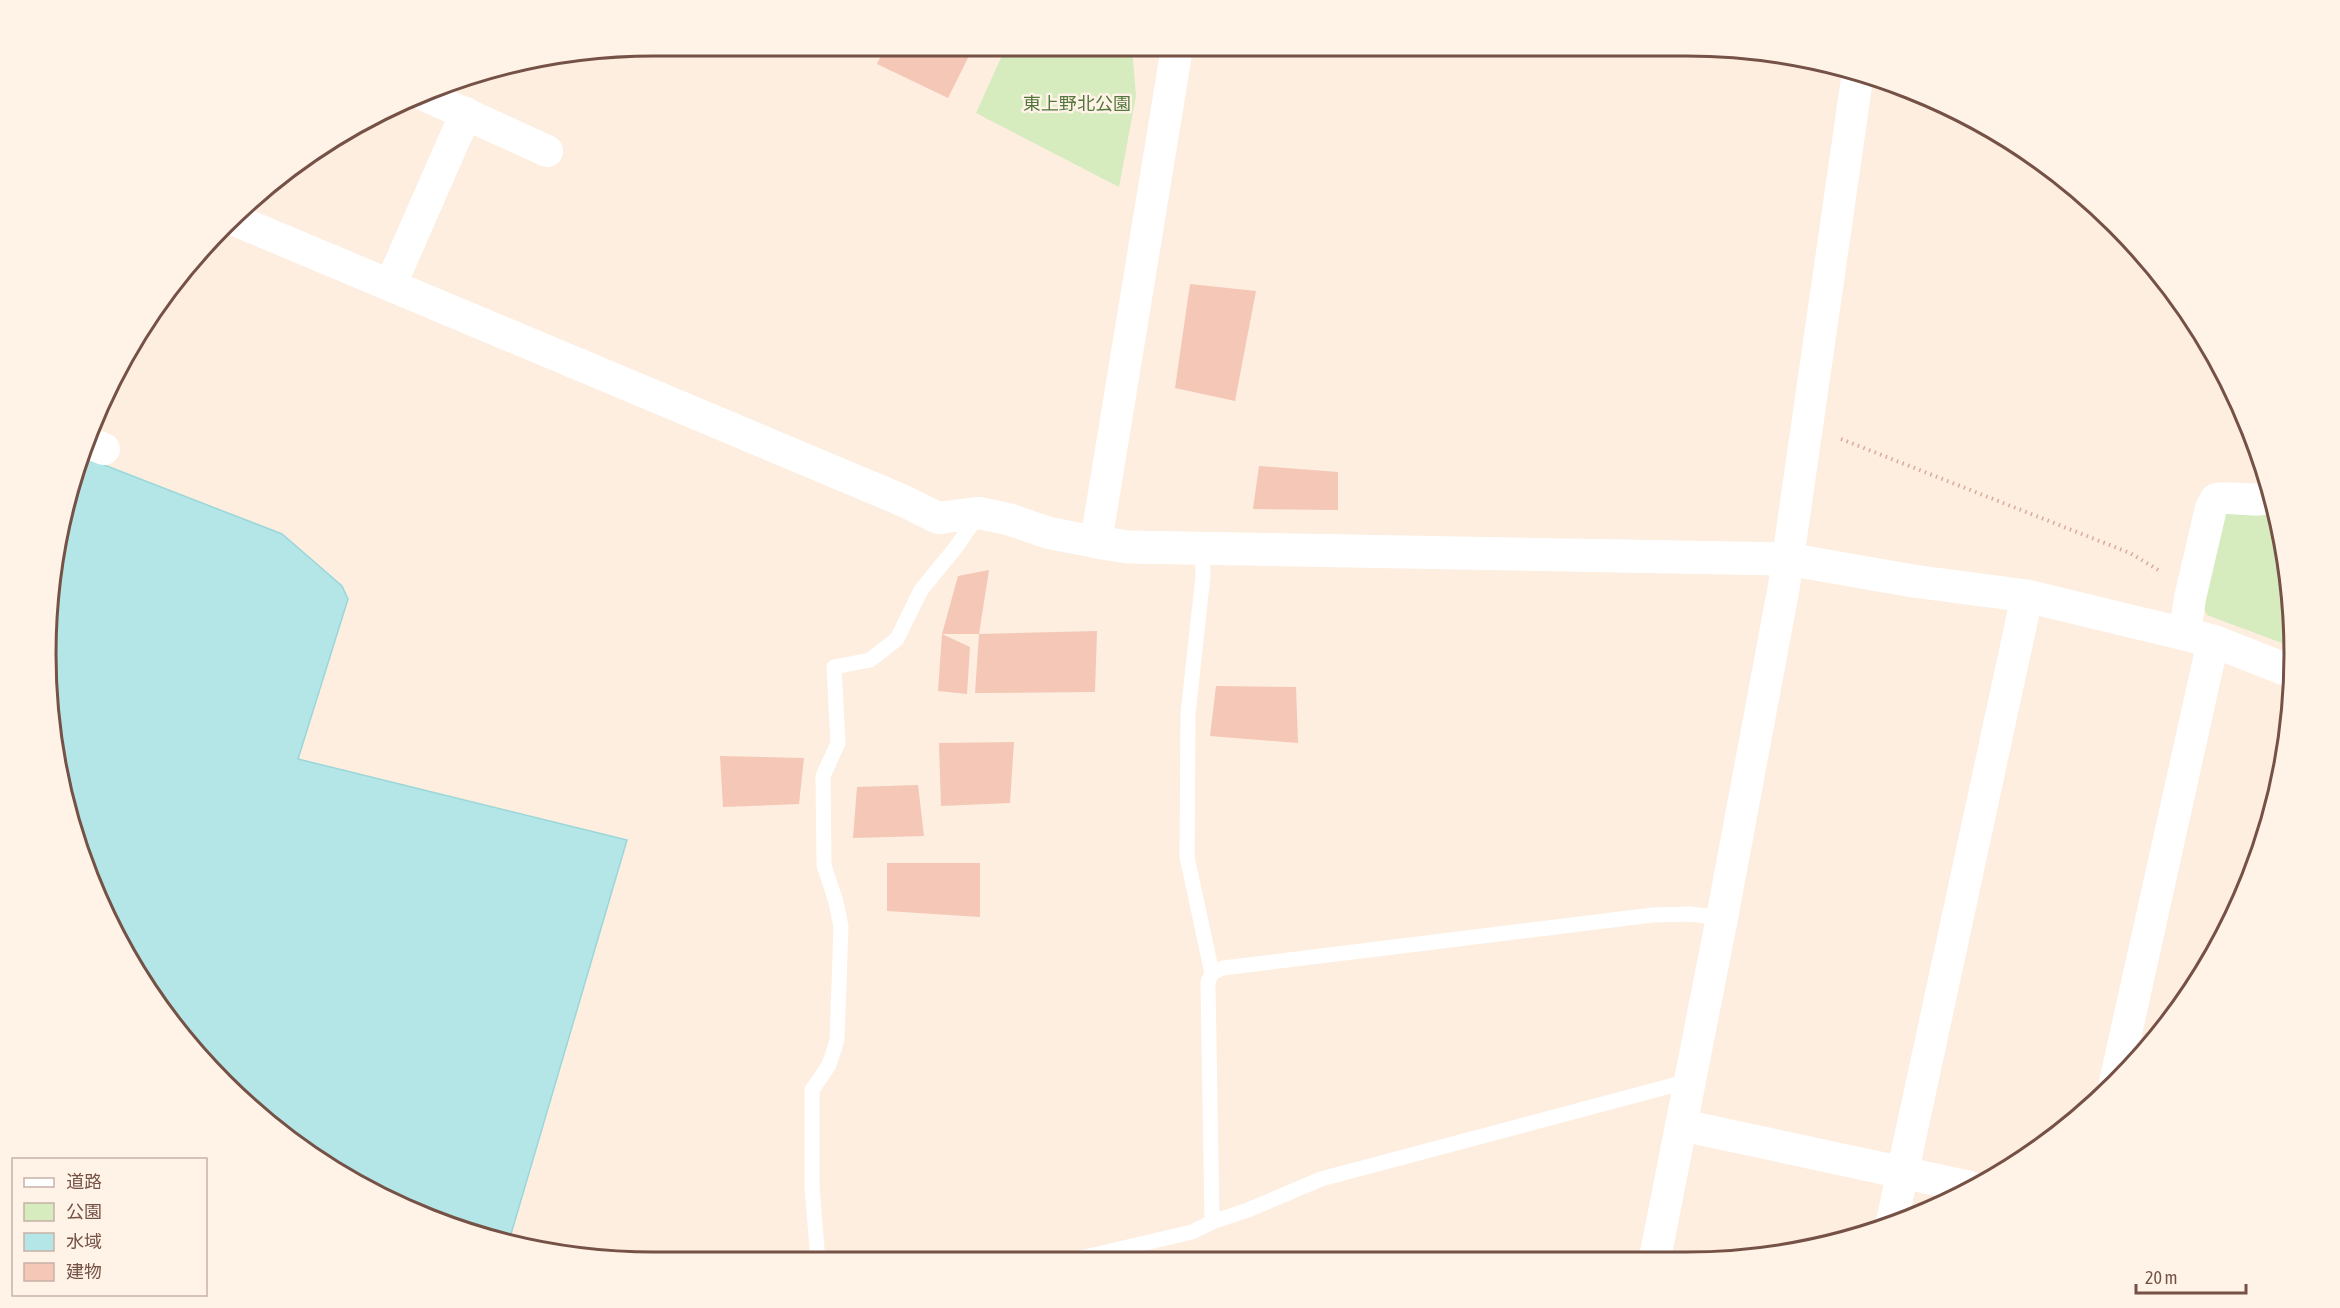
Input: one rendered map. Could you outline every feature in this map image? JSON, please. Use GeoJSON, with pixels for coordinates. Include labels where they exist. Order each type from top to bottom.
{"type":"FeatureCollection","features":[{"type":"Feature","properties":{"kind":"street"},"geometry":{"type":"LineString","coordinates":[[1096,542],[1176,56]]}},
{"type":"Feature","properties":{"kind":"street"},"geometry":{"type":"LineString","coordinates":[[1656,1252],[1784,586],[1857,81]]}},
{"type":"Feature","properties":{"kind":"street"},"geometry":{"type":"LineString","coordinates":[[432,98],[547,151]]}},
{"type":"Feature","properties":{"kind":"street"},"geometry":{"type":"LineString","coordinates":[[391,284],[465,113]]}},
{"type":"Feature","properties":{"kind":"street"},"geometry":{"type":"LineString","coordinates":[[240,222],[904,501],[938,518],[979,513],[1008,519],[1049,533],[1128,547],[1787,560],[1913,581],[2027,596],[2199,637],[2284,669]]}},
{"type":"Feature","properties":{"kind":"street"},"geometry":{"type":"LineString","coordinates":[[2118,1068],[2199,637],[2190,598],[2211,508],[2216,499],[2234,497],[2264,500]]}},
{"type":"Feature","properties":{"kind":"street"},"geometry":{"type":"LineString","coordinates":[[1893,1215],[2027,596]]}},
{"type":"Feature","properties":{"kind":"street"},"geometry":{"type":"LineString","coordinates":[[1681,1125],[1962,1185]]}},
{"type":"Feature","properties":{"kind":"lane"},"geometry":{"type":"LineString","coordinates":[[817,1252],[812,1187],[812,1090],[829,1065],[837,1040],[841,927],[824,865],[823,776],[838,743],[834,668],[870,660],[897,639],[921,590],[957,546],[979,513]]}},
{"type":"Feature","properties":{"kind":"lane"},"geometry":{"type":"LineString","coordinates":[[1202,548],[1203,576],[1188,714],[1187,857],[1212,973],[1208,982],[1212,1222]]}},
{"type":"Feature","properties":{"kind":"lane"},"geometry":{"type":"LineString","coordinates":[[1212,973],[1223,968],[1653,915],[1690,914],[1722,918]]}},
{"type":"Feature","properties":{"kind":"lane"},"geometry":{"type":"LineString","coordinates":[[1106,1252],[1192,1232],[1321,1179],[1689,1081]]}},
{"type":"Feature","properties":{"kind":"path"},"geometry":{"type":"LineString","coordinates":[[1807,424],[1887,458],[2130,553],[2178,585],[2190,598]]}},
{"type":"Feature","properties":{"kind":"green space","name":"東上野北公園"},"geometry":{"type":"Polygon","coordinates":[[[1002,56],[1133,56],[1136,96],[1119,187],[976,113],[1002,56]]]}},
{"type":"Feature","properties":{"kind":"green space"},"geometry":{"type":"Polygon","coordinates":[[[2241,508],[2267,512],[2279,576],[2284,644],[2207,615],[2199,597],[2222,515],[2241,508]]]}},
{"type":"Feature","properties":{"kind":"water"},"geometry":{"type":"Polygon","coordinates":[[[88,459],[282,534],[342,586],[348,599],[298,759],[627,840],[511,1235],[462,1221],[425,1207],[389,1191],[321,1152],[259,1104],[204,1049],[179,1018],[156,987],[117,919],[87,846],[67,771],[57,693],[56,654],[57,615],[67,537],[88,459]]]}},
{"type":"Feature","properties":{"kind":"building"},"geometry":{"type":"Polygon","coordinates":[[[881,56],[969,56],[948,98],[877,64],[881,56]]]}},
{"type":"Feature","properties":{"kind":"building"},"geometry":{"type":"Polygon","coordinates":[[[1190,284],[1256,291],[1235,401],[1175,388],[1190,284]]]}},
{"type":"Feature","properties":{"kind":"building"},"geometry":{"type":"Polygon","coordinates":[[[1259,466],[1338,472],[1338,510],[1253,509],[1259,466]]]}},
{"type":"Feature","properties":{"kind":"building"},"geometry":{"type":"Polygon","coordinates":[[[989,570],[979,634],[942,634],[958,576],[989,570]]]}},
{"type":"Feature","properties":{"kind":"building"},"geometry":{"type":"Polygon","coordinates":[[[1097,631],[1095,692],[975,693],[979,634],[1097,631]]]}},
{"type":"Feature","properties":{"kind":"building"},"geometry":{"type":"Polygon","coordinates":[[[942,634],[970,647],[967,694],[938,691],[942,634]]]}},
{"type":"Feature","properties":{"kind":"building"},"geometry":{"type":"Polygon","coordinates":[[[1216,686],[1296,687],[1298,743],[1210,736],[1216,686]]]}},
{"type":"Feature","properties":{"kind":"building"},"geometry":{"type":"Polygon","coordinates":[[[1014,742],[1010,803],[941,806],[939,743],[1014,742]]]}},
{"type":"Feature","properties":{"kind":"building"},"geometry":{"type":"Polygon","coordinates":[[[720,756],[804,758],[799,804],[723,807],[720,756]]]}},
{"type":"Feature","properties":{"kind":"building"},"geometry":{"type":"Polygon","coordinates":[[[918,785],[924,836],[853,838],[857,787],[918,785]]]}},
{"type":"Feature","properties":{"kind":"building"},"geometry":{"type":"Polygon","coordinates":[[[887,863],[980,863],[980,917],[887,911],[887,863]]]}}]}
